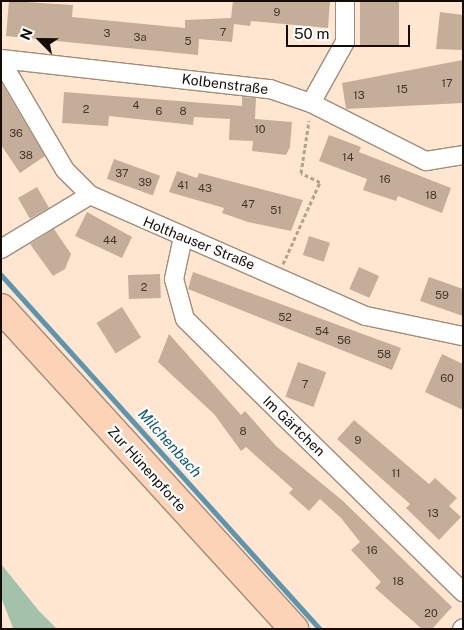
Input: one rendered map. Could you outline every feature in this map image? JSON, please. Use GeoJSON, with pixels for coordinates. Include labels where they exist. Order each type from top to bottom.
{"type":"FeatureCollection","features":[{"type":"Feature","properties":{"kind":"main road","name":"Zur Hünenpforte"},"geometry":{"type":"LineString","coordinates":[[1,308],[294,629]]}},
{"type":"Feature","properties":{"kind":"street"},"geometry":{"type":"LineString","coordinates":[[311,103],[344,42],[345,1]]}},
{"type":"Feature","properties":{"kind":"street","name":"Kolbenstraße"},"geometry":{"type":"LineString","coordinates":[[1,60],[270,89],[311,103],[426,161],[463,155]]}},
{"type":"Feature","properties":{"kind":"street","name":"Holthauser Straße"},"geometry":{"type":"LineString","coordinates":[[1,60],[65,170],[90,195],[183,237],[278,274],[366,316],[463,336]]}},
{"type":"Feature","properties":{"kind":"street"},"geometry":{"type":"LineString","coordinates":[[1,249],[90,195]]}},
{"type":"Feature","properties":{"kind":"street","name":"Im Gärtchen"},"geometry":{"type":"LineString","coordinates":[[183,237],[174,279],[185,319],[463,592]]}},
{"type":"Feature","properties":{"kind":"path"},"geometry":{"type":"LineString","coordinates":[[278,274],[320,182],[301,173],[311,103]]}},
{"type":"Feature","properties":{"kind":"green space"},"geometry":{"type":"Polygon","coordinates":[[[1,564],[39,611],[57,629],[8,629],[13,628],[1,597],[1,564]]]}},
{"type":"Feature","properties":{"kind":"building"},"geometry":{"type":"Polygon","coordinates":[[[9,1],[73,5],[72,17],[185,28],[185,20],[231,18],[233,1],[330,1],[328,28],[251,21],[250,26],[234,24],[232,42],[199,39],[198,55],[6,36],[9,1]]]}},
{"type":"Feature","properties":{"kind":"building"},"geometry":{"type":"Polygon","coordinates":[[[360,1],[399,1],[399,47],[360,47],[360,1]]]}},
{"type":"Feature","properties":{"kind":"building"},"geometry":{"type":"Polygon","coordinates":[[[440,12],[463,15],[463,50],[436,49],[440,12]]]}},
{"type":"Feature","properties":{"kind":"building"},"geometry":{"type":"Polygon","coordinates":[[[463,60],[463,103],[346,109],[342,83],[463,60]]]}},
{"type":"Feature","properties":{"kind":"building"},"geometry":{"type":"Polygon","coordinates":[[[1,82],[45,156],[20,173],[1,145],[1,82]]]}},
{"type":"Feature","properties":{"kind":"building"},"geometry":{"type":"Polygon","coordinates":[[[64,92],[242,106],[242,97],[256,98],[255,119],[292,122],[290,147],[286,155],[252,151],[253,141],[229,140],[230,119],[194,117],[193,125],[109,116],[108,126],[62,123],[64,92]]]}},
{"type":"Feature","properties":{"kind":"building"},"geometry":{"type":"Polygon","coordinates":[[[329,135],[361,147],[359,152],[451,188],[442,213],[398,196],[396,201],[363,190],[367,179],[319,161],[329,135]]]}},
{"type":"Feature","properties":{"kind":"building"},"geometry":{"type":"Polygon","coordinates":[[[114,159],[160,176],[153,195],[107,179],[114,159]]]}},
{"type":"Feature","properties":{"kind":"building"},"geometry":{"type":"Polygon","coordinates":[[[177,171],[197,178],[199,173],[303,200],[291,231],[248,222],[222,213],[224,208],[169,192],[177,171]]]}},
{"type":"Feature","properties":{"kind":"building"},"geometry":{"type":"Polygon","coordinates":[[[37,187],[49,208],[30,219],[18,198],[37,187]]]}},
{"type":"Feature","properties":{"kind":"building"},"geometry":{"type":"Polygon","coordinates":[[[87,212],[132,237],[122,258],[75,236],[87,212]]]}},
{"type":"Feature","properties":{"kind":"building"},"geometry":{"type":"Polygon","coordinates":[[[54,229],[71,254],[65,269],[53,276],[30,244],[54,229]]]}},
{"type":"Feature","properties":{"kind":"building"},"geometry":{"type":"Polygon","coordinates":[[[309,236],[330,243],[324,262],[303,255],[309,236]]]}},
{"type":"Feature","properties":{"kind":"building"},"geometry":{"type":"Polygon","coordinates":[[[359,267],[379,276],[369,298],[349,289],[359,267]]]}},
{"type":"Feature","properties":{"kind":"building"},"geometry":{"type":"Polygon","coordinates":[[[193,272],[401,348],[392,370],[188,289],[193,272]]]}},
{"type":"Feature","properties":{"kind":"building"},"geometry":{"type":"Polygon","coordinates":[[[160,274],[161,298],[129,299],[128,275],[160,274]]]}},
{"type":"Feature","properties":{"kind":"building"},"geometry":{"type":"Polygon","coordinates":[[[429,277],[463,289],[463,316],[420,301],[429,277]]]}},
{"type":"Feature","properties":{"kind":"building"},"geometry":{"type":"Polygon","coordinates":[[[122,307],[141,338],[116,353],[97,323],[122,307]]]}},
{"type":"Feature","properties":{"kind":"building"},"geometry":{"type":"Polygon","coordinates":[[[169,334],[241,415],[245,411],[276,446],[343,501],[452,607],[432,629],[422,629],[375,588],[381,582],[351,550],[360,542],[341,518],[320,499],[309,511],[289,493],[293,489],[246,447],[241,451],[214,414],[158,362],[169,334]]]}},
{"type":"Feature","properties":{"kind":"building"},"geometry":{"type":"Polygon","coordinates":[[[442,354],[463,364],[463,410],[425,392],[442,354]]]}},
{"type":"Feature","properties":{"kind":"building"},"geometry":{"type":"Polygon","coordinates":[[[298,362],[326,372],[314,407],[285,397],[298,362]]]}},
{"type":"Feature","properties":{"kind":"building"},"geometry":{"type":"Polygon","coordinates":[[[354,420],[429,484],[435,478],[457,498],[449,506],[461,517],[439,540],[406,508],[410,504],[337,439],[354,420]]]}},
{"type":"Feature","properties":{"kind":"waterway","name":"Milchenbach"},"geometry":{"type":"LineString","coordinates":[[1,275],[320,629]]}}]}
